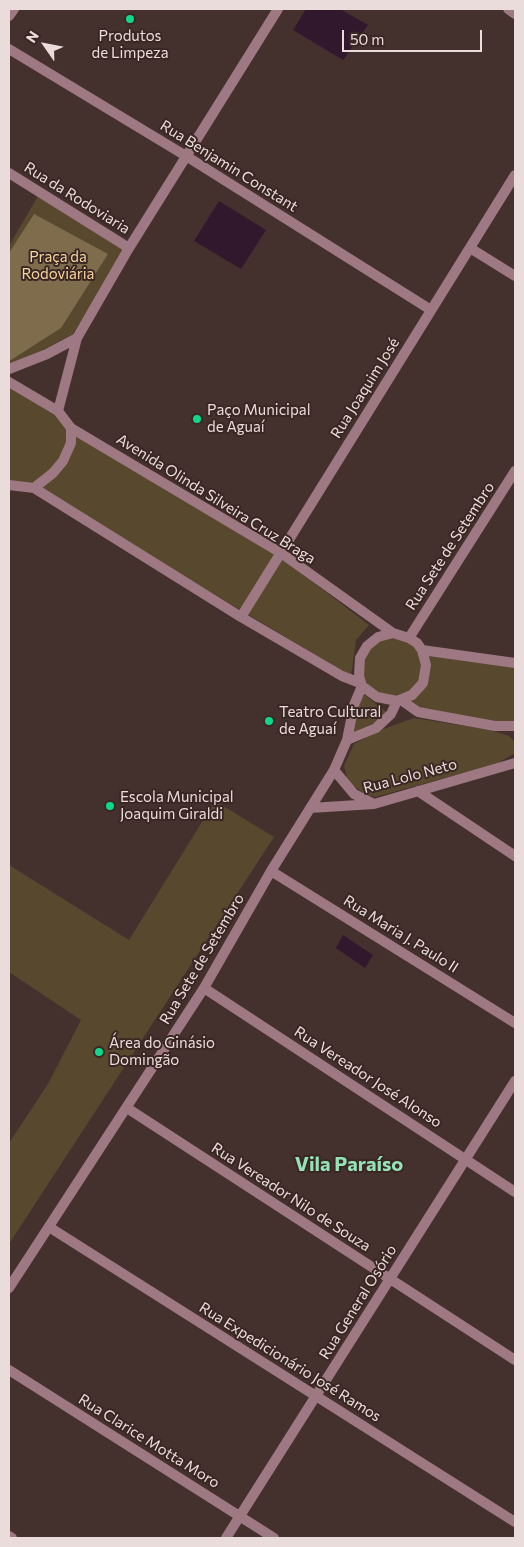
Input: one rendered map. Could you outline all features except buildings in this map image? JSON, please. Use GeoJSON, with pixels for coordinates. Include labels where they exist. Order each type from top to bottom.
{"type":"FeatureCollection","features":[{"type":"Feature","properties":{"kind":"street"},"geometry":{"type":"LineString","coordinates":[[9,16],[14,9]]}},
{"type":"Feature","properties":{"kind":"street"},"geometry":{"type":"LineString","coordinates":[[58,411],[77,338],[129,248],[278,9]]}},
{"type":"Feature","properties":{"kind":"street"},"geometry":{"type":"LineString","coordinates":[[508,9],[515,14]]}},
{"type":"Feature","properties":{"kind":"street","name":"Rua Benjamin Constant"},"geometry":{"type":"LineString","coordinates":[[9,49],[186,156],[432,310]]}},
{"type":"Feature","properties":{"kind":"street","name":"Rua da Rodoviaria"},"geometry":{"type":"LineString","coordinates":[[9,173],[129,248]]}},
{"type":"Feature","properties":{"kind":"street","name":"Rua Joaquim José"},"geometry":{"type":"LineString","coordinates":[[241,616],[515,175]]}},
{"type":"Feature","properties":{"kind":"street"},"geometry":{"type":"LineString","coordinates":[[470,248],[515,276]]}},
{"type":"Feature","properties":{"kind":"street"},"geometry":{"type":"LineString","coordinates":[[9,369],[47,354],[77,338]]}},
{"type":"Feature","properties":{"kind":"street"},"geometry":{"type":"LineString","coordinates":[[9,382],[58,411],[71,428],[71,443],[63,462],[34,488]]}},
{"type":"Feature","properties":{"kind":"street","name":"Avenida Olinda Silveira Cruz Braga"},"geometry":{"type":"LineString","coordinates":[[71,428],[280,553],[392,633]]}},
{"type":"Feature","properties":{"kind":"street","name":"Rua Sete de Setembro"},"geometry":{"type":"LineString","coordinates":[[409,638],[515,471]]}},
{"type":"Feature","properties":{"kind":"street"},"geometry":{"type":"LineString","coordinates":[[9,485],[34,488],[241,616],[342,676],[361,684],[377,697],[399,700],[418,712],[495,726],[515,726]]}},
{"type":"Feature","properties":{"kind":"street"},"geometry":{"type":"LineString","coordinates":[[347,740],[376,728],[391,714],[399,700],[412,695],[423,683],[426,665],[422,650],[409,638],[392,633],[378,637],[366,646],[360,658],[361,684]]}},
{"type":"Feature","properties":{"kind":"street"},"geometry":{"type":"LineString","coordinates":[[422,650],[515,663]]}},
{"type":"Feature","properties":{"kind":"street","name":"Rua Sete de Setembro"},"geometry":{"type":"LineString","coordinates":[[9,1288],[204,988],[271,872],[334,770],[347,740],[354,705],[361,684]]}},
{"type":"Feature","properties":{"kind":"street","name":"Rua Lolo Neto"},"geometry":{"type":"LineString","coordinates":[[310,808],[374,804],[515,763]]}},
{"type":"Feature","properties":{"kind":"street"},"geometry":{"type":"LineString","coordinates":[[334,770],[354,794],[374,804]]}},
{"type":"Feature","properties":{"kind":"street"},"geometry":{"type":"LineString","coordinates":[[418,791],[515,856]]}},
{"type":"Feature","properties":{"kind":"street","name":"Rua Maria J. Paulo II"},"geometry":{"type":"LineString","coordinates":[[271,872],[515,1023]]}},
{"type":"Feature","properties":{"kind":"street","name":"Rua Vereador José Alonso"},"geometry":{"type":"LineString","coordinates":[[204,988],[515,1192]]}},
{"type":"Feature","properties":{"kind":"street","name":"Rua General Osório"},"geometry":{"type":"LineString","coordinates":[[226,1538],[515,1081]]}},
{"type":"Feature","properties":{"kind":"street","name":"Rua Vereador Nilo de Souza"},"geometry":{"type":"LineString","coordinates":[[127,1108],[515,1360]]}},
{"type":"Feature","properties":{"kind":"street","name":"Rua Expedicionário José Ramos"},"geometry":{"type":"LineString","coordinates":[[49,1227],[515,1522]]}},
{"type":"Feature","properties":{"kind":"street","name":"Rua Clarice Motta Moro"},"geometry":{"type":"LineString","coordinates":[[9,1370],[274,1538]]}},
{"type":"Feature","properties":{"kind":"green space","name":"Praça da Rodoviária"},"geometry":{"type":"Polygon","coordinates":[[[38,196],[126,249],[73,334],[43,350],[9,364],[9,246],[38,196]]]}},
{"type":"Feature","properties":{"kind":"green space","name":"Praça da Rodoviária"},"geometry":{"type":"Polygon","coordinates":[[[34,214],[108,254],[61,328],[11,360],[9,359],[9,253],[34,214]]]}},
{"type":"Feature","properties":{"kind":"green space"},"geometry":{"type":"Polygon","coordinates":[[[9,385],[56,413],[68,428],[69,443],[62,460],[34,486],[9,482],[9,385]]]}},
{"type":"Feature","properties":{"kind":"green space"},"geometry":{"type":"Polygon","coordinates":[[[74,434],[279,556],[369,625],[356,640],[351,676],[38,489],[55,475],[74,434]]]}},
{"type":"Feature","properties":{"kind":"green space"},"geometry":{"type":"Polygon","coordinates":[[[392,635],[408,640],[420,652],[423,666],[420,681],[411,691],[393,698],[378,695],[367,684],[362,672],[368,647],[392,635]]]}},
{"type":"Feature","properties":{"kind":"green space"},"geometry":{"type":"Polygon","coordinates":[[[429,654],[515,666],[515,722],[495,721],[410,706],[411,698],[418,693],[429,654]]]}},
{"type":"Feature","properties":{"kind":"green space"},"geometry":{"type":"Polygon","coordinates":[[[362,693],[389,714],[352,733],[362,693]]]}},
{"type":"Feature","properties":{"kind":"green space"},"geometry":{"type":"Polygon","coordinates":[[[414,718],[490,730],[509,736],[515,742],[515,753],[496,764],[375,797],[364,794],[348,781],[344,766],[354,744],[378,731],[414,718]]]}},
{"type":"Feature","properties":{"kind":"green space","name":"Área do Ginásio Domingão"},"geometry":{"type":"Polygon","coordinates":[[[215,801],[274,837],[9,1244],[9,1143],[48,1084],[81,1020],[9,972],[9,865],[129,940],[215,801]]]}},
{"type":"Feature","properties":{"kind":"shaded area"},"geometry":{"type":"Polygon","coordinates":[[[306,9],[340,9],[368,25],[343,60],[293,30],[306,9]]]}},
{"type":"Feature","properties":{"kind":"shaded area"},"geometry":{"type":"Polygon","coordinates":[[[219,201],[266,230],[241,269],[194,241],[219,201]]]}},
{"type":"Feature","properties":{"kind":"shaded area"},"geometry":{"type":"Polygon","coordinates":[[[343,935],[373,955],[365,968],[336,948],[343,935]]]}},
{"type":"Feature","properties":{"kind":"place","name":"Produtos de Limpeza"},"geometry":{"type":"Point","coordinates":[130,19]}},
{"type":"Feature","properties":{"kind":"place","name":"Paço Municipal de Aguaí"},"geometry":{"type":"Point","coordinates":[197,419]}},
{"type":"Feature","properties":{"kind":"place","name":"Teatro Cultural de Aguaí"},"geometry":{"type":"Point","coordinates":[269,721]}},
{"type":"Feature","properties":{"kind":"place","name":"Escola Municipal Joaquim Giraldi"},"geometry":{"type":"Point","coordinates":[110,806]}},
{"type":"Feature","properties":{"kind":"place","name":"Área do Ginásio Domingão"},"geometry":{"type":"Point","coordinates":[99,1052]}},
{"type":"Feature","properties":{"kind":"district","name":"Vila Paraíso"},"geometry":{"type":"Point","coordinates":[349,1164]}}]}
